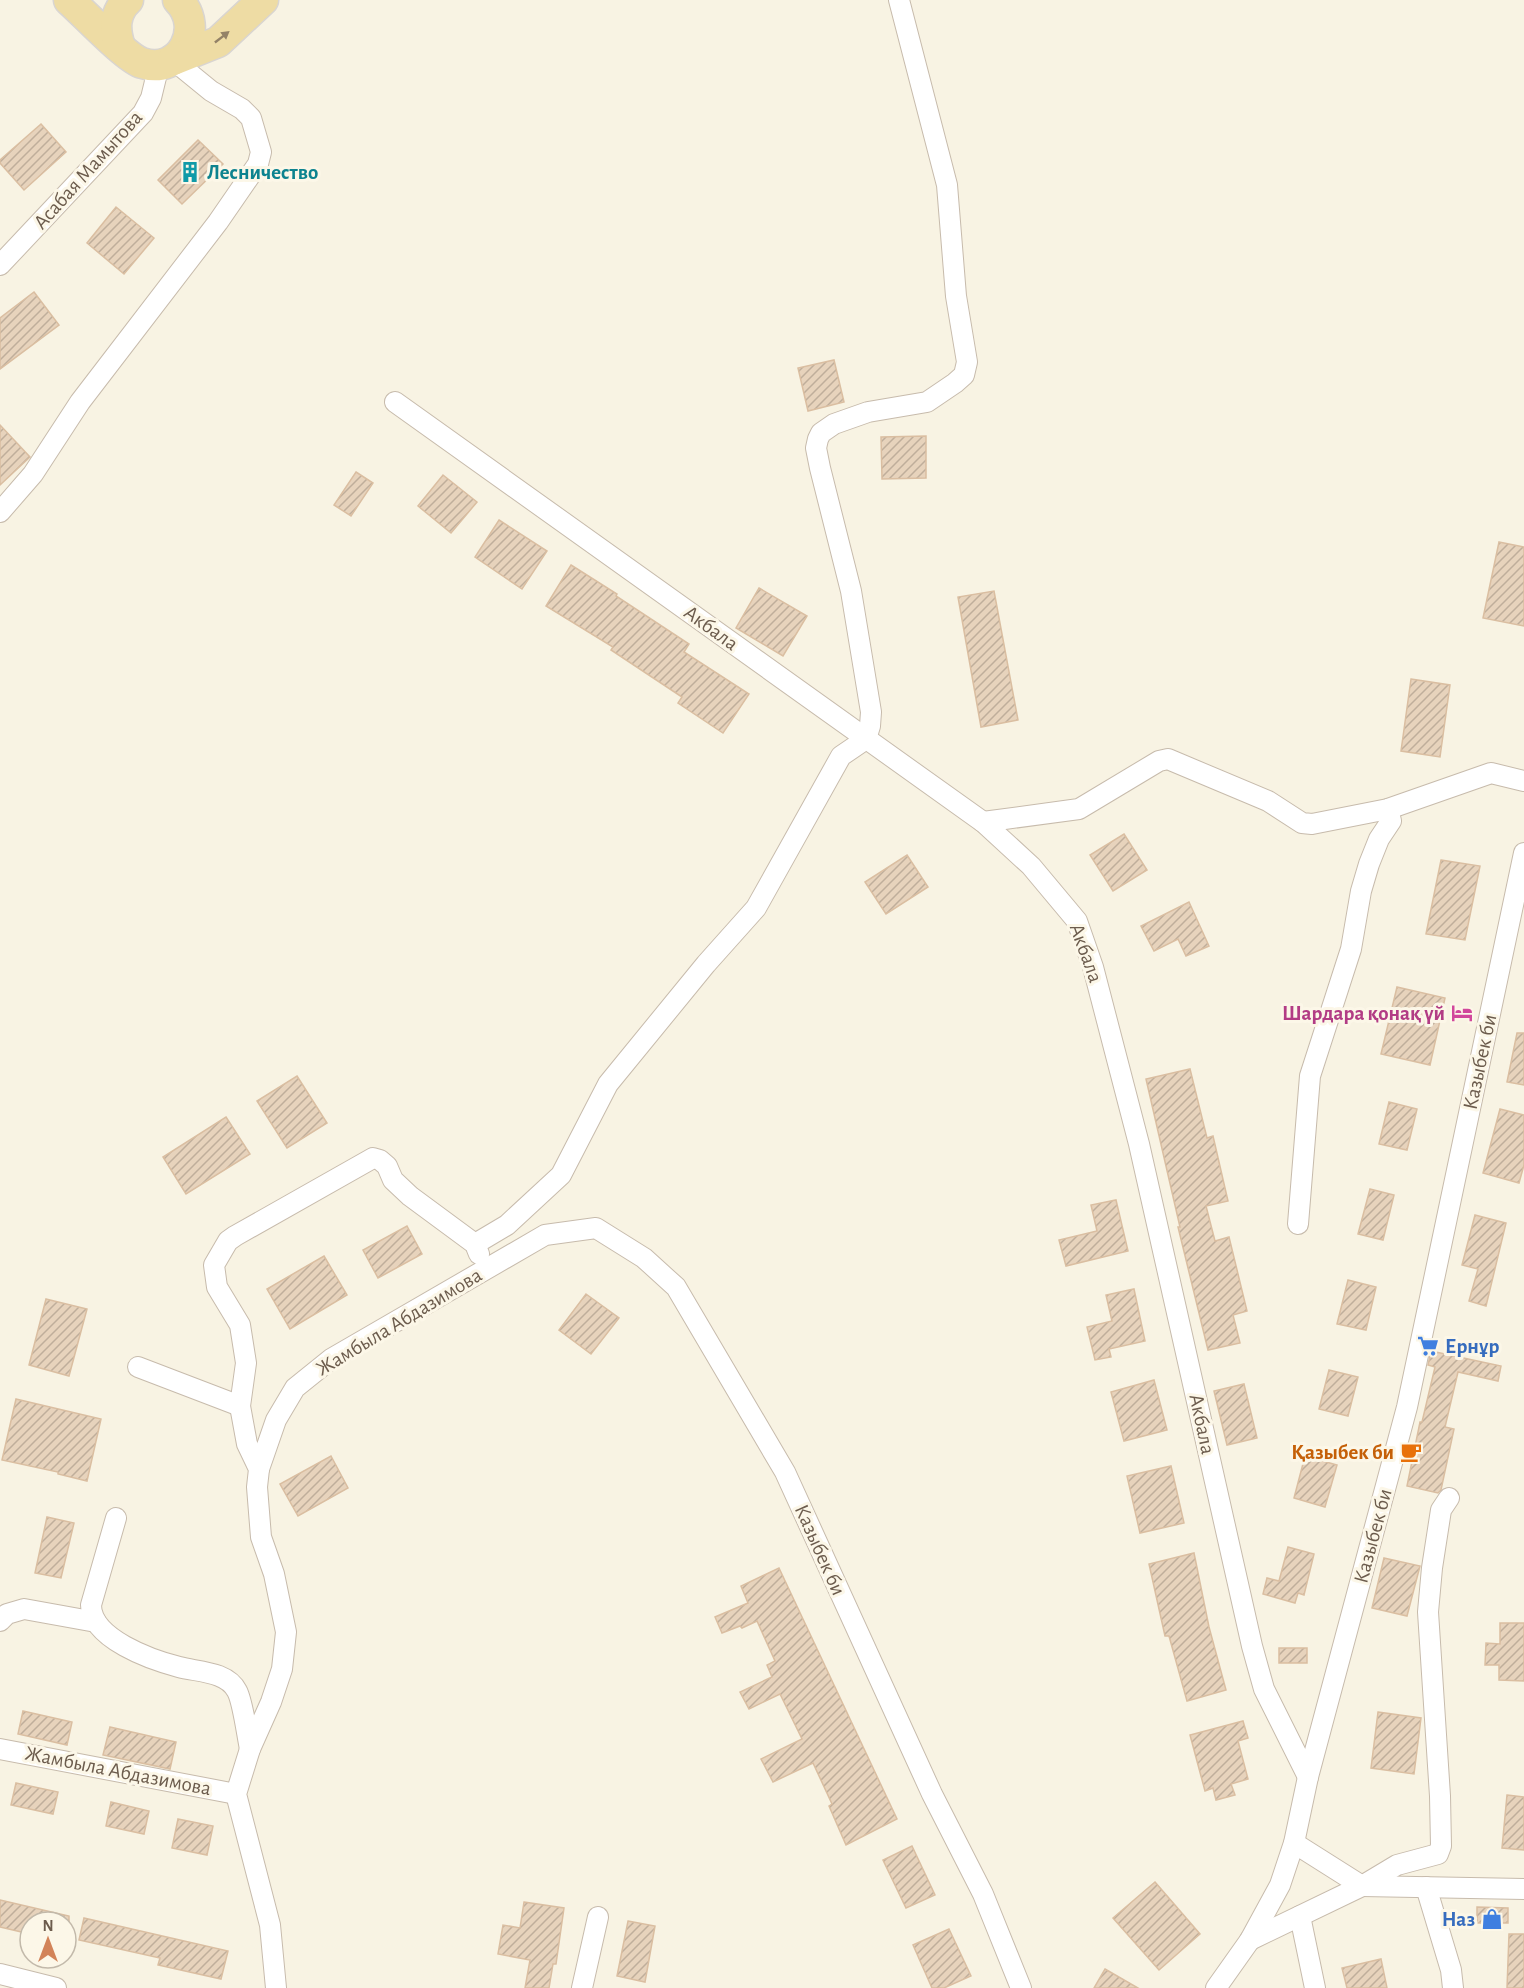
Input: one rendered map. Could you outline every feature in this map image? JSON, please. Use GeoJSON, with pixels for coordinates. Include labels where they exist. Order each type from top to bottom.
{"type":"FeatureCollection","features":[{"type":"Feature","properties":{"kind":"main road"},"geometry":{"type":"LineString","coordinates":[[69,0],[130,58],[144,64],[166,63],[218,42],[263,0]]}},
{"type":"Feature","properties":{"kind":"main road"},"geometry":{"type":"LineString","coordinates":[[120,47],[116,33],[116,19],[122,6],[129,0]]}},
{"type":"Feature","properties":{"kind":"main road"},"geometry":{"type":"LineString","coordinates":[[166,63],[181,53],[190,32],[187,10],[178,0]]}},
{"type":"Feature","properties":{"kind":"street"},"geometry":{"type":"LineString","coordinates":[[475,1244],[507,1224],[561,1175],[608,1084],[706,964],[756,908],[841,756],[866,739],[871,712],[851,591],[816,448],[818,438],[834,424],[868,412],[927,402],[955,384],[964,375],[967,362],[956,296],[947,185],[898,0]]}},
{"type":"Feature","properties":{"kind":"street","name":"Асабая Мамытова"},"geometry":{"type":"LineString","coordinates":[[0,265],[143,113],[166,63]]}},
{"type":"Feature","properties":{"kind":"street"},"geometry":{"type":"LineString","coordinates":[[0,512],[33,474],[80,402],[218,222],[258,164],[260,146],[251,118],[242,109],[166,63]]}},
{"type":"Feature","properties":{"kind":"street","name":"Акбала"},"geometry":{"type":"LineString","coordinates":[[395,402],[982,822],[1031,866],[1077,921],[1093,968],[1140,1144],[1252,1646],[1264,1689],[1308,1777]]}},
{"type":"Feature","properties":{"kind":"street"},"geometry":{"type":"LineString","coordinates":[[982,822],[1079,809],[1159,761],[1168,759],[1268,801],[1302,823],[1312,824],[1388,809],[1491,773],[1524,781]]}},
{"type":"Feature","properties":{"kind":"street"},"geometry":{"type":"LineString","coordinates":[[1298,1224],[1310,1076],[1351,949],[1361,891],[1369,864],[1391,821],[1388,809]]}},
{"type":"Feature","properties":{"kind":"street","name":"Казыбек би"},"geometry":{"type":"LineString","coordinates":[[1216,1988],[1250,1940],[1280,1884],[1294,1843],[1308,1777],[1407,1407],[1524,853]]}},
{"type":"Feature","properties":{"kind":"street"},"geometry":{"type":"LineString","coordinates":[[259,1469],[247,1444],[240,1406],[246,1363],[240,1325],[217,1287],[214,1265],[228,1241],[373,1158],[387,1166],[393,1180],[410,1196],[475,1244],[485,1270]]}},
{"type":"Feature","properties":{"kind":"street","name":"Казыбек би"},"geometry":{"type":"LineString","coordinates":[[519,1250],[544,1235],[596,1228],[644,1258],[676,1287],[785,1472],[932,1794],[984,1894],[1021,1988]]}},
{"type":"Feature","properties":{"kind":"street","name":"Жамбыла Абдазимова"},"geometry":{"type":"LineString","coordinates":[[276,1988],[270,1925],[236,1794],[250,1749],[271,1702],[282,1669],[286,1632],[274,1574],[261,1537],[257,1487],[259,1469],[276,1420],[295,1388],[331,1359],[519,1250]]}},
{"type":"Feature","properties":{"kind":"street"},"geometry":{"type":"LineString","coordinates":[[138,1367],[240,1406]]}},
{"type":"Feature","properties":{"kind":"street"},"geometry":{"type":"LineString","coordinates":[[1250,1940],[1362,1886],[1397,1865],[1438,1854],[1441,1846],[1440,1796],[1428,1612],[1441,1510],[1449,1498]]}},
{"type":"Feature","properties":{"kind":"street"},"geometry":{"type":"LineString","coordinates":[[116,1518],[91,1605],[91,1614],[110,1636],[125,1647],[180,1668],[203,1671],[229,1681],[237,1691],[250,1749]]}},
{"type":"Feature","properties":{"kind":"street"},"geometry":{"type":"LineString","coordinates":[[0,1621],[7,1614],[24,1609],[96,1622]]}},
{"type":"Feature","properties":{"kind":"street","name":"Жамбыла Абдазимова"},"geometry":{"type":"LineString","coordinates":[[0,1749],[236,1794]]}},
{"type":"Feature","properties":{"kind":"street"},"geometry":{"type":"LineString","coordinates":[[1294,1843],[1362,1886],[1524,1889]]}},
{"type":"Feature","properties":{"kind":"street"},"geometry":{"type":"LineString","coordinates":[[1426,1887],[1452,1970],[1453,1988]]}},
{"type":"Feature","properties":{"kind":"street"},"geometry":{"type":"LineString","coordinates":[[1300,1916],[1315,1988]]}},
{"type":"Feature","properties":{"kind":"street"},"geometry":{"type":"LineString","coordinates":[[582,1988],[598,1917]]}},
{"type":"Feature","properties":{"kind":"street"},"geometry":{"type":"LineString","coordinates":[[0,1974],[57,1988]]}},
{"type":"Feature","properties":{"kind":"building"},"geometry":{"type":"Polygon","coordinates":[[[41,124],[66,152],[24,190],[0,163],[0,160],[41,124]]]}},
{"type":"Feature","properties":{"kind":"building","name":"Лесничество"},"geometry":{"type":"Polygon","coordinates":[[[198,140],[223,164],[182,204],[158,180],[198,140]]]}},
{"type":"Feature","properties":{"kind":"building"},"geometry":{"type":"Polygon","coordinates":[[[116,207],[154,238],[124,274],[87,243],[116,207]]]}},
{"type":"Feature","properties":{"kind":"building"},"geometry":{"type":"Polygon","coordinates":[[[34,292],[59,325],[0,369],[0,318],[34,292]]]}},
{"type":"Feature","properties":{"kind":"building"},"geometry":{"type":"Polygon","coordinates":[[[834,360],[844,402],[808,411],[798,368],[834,360]]]}},
{"type":"Feature","properties":{"kind":"building"},"geometry":{"type":"Polygon","coordinates":[[[0,425],[30,457],[0,485],[0,425]]]}},
{"type":"Feature","properties":{"kind":"building"},"geometry":{"type":"Polygon","coordinates":[[[926,436],[926,478],[882,479],[881,437],[926,436]]]}},
{"type":"Feature","properties":{"kind":"building"},"geometry":{"type":"Polygon","coordinates":[[[356,472],[373,483],[351,516],[334,505],[356,472]]]}},
{"type":"Feature","properties":{"kind":"building"},"geometry":{"type":"Polygon","coordinates":[[[443,475],[477,502],[451,533],[418,506],[443,475]]]}},
{"type":"Feature","properties":{"kind":"building"},"geometry":{"type":"Polygon","coordinates":[[[499,520],[547,551],[522,589],[475,557],[499,520]]]}},
{"type":"Feature","properties":{"kind":"building"},"geometry":{"type":"Polygon","coordinates":[[[1499,542],[1524,547],[1524,626],[1483,618],[1499,542]]]}},
{"type":"Feature","properties":{"kind":"building"},"geometry":{"type":"Polygon","coordinates":[[[571,565],[689,644],[684,652],[749,694],[723,733],[678,703],[682,697],[611,650],[613,647],[546,606],[571,565]]]}},
{"type":"Feature","properties":{"kind":"building"},"geometry":{"type":"Polygon","coordinates":[[[759,588],[807,616],[783,656],[736,628],[759,588]]]}},
{"type":"Feature","properties":{"kind":"building"},"geometry":{"type":"Polygon","coordinates":[[[994,591],[1018,720],[981,727],[958,597],[994,591]]]}},
{"type":"Feature","properties":{"kind":"building"},"geometry":{"type":"Polygon","coordinates":[[[1411,679],[1450,685],[1440,757],[1401,751],[1411,679]]]}},
{"type":"Feature","properties":{"kind":"building"},"geometry":{"type":"Polygon","coordinates":[[[1124,834],[1147,870],[1113,891],[1090,855],[1124,834]]]}},
{"type":"Feature","properties":{"kind":"building"},"geometry":{"type":"Polygon","coordinates":[[[907,855],[928,887],[886,914],[865,882],[907,855]]]}},
{"type":"Feature","properties":{"kind":"building"},"geometry":{"type":"Polygon","coordinates":[[[1441,860],[1480,866],[1465,940],[1426,934],[1441,860]]]}},
{"type":"Feature","properties":{"kind":"building"},"geometry":{"type":"Polygon","coordinates":[[[1189,902],[1209,946],[1186,956],[1178,939],[1154,951],[1141,926],[1189,902]]]}},
{"type":"Feature","properties":{"kind":"building"},"geometry":{"type":"Polygon","coordinates":[[[1397,987],[1445,998],[1430,1065],[1381,1054],[1397,987]]]}},
{"type":"Feature","properties":{"kind":"building"},"geometry":{"type":"Polygon","coordinates":[[[1517,1033],[1524,1033],[1524,1085],[1507,1082],[1517,1033]]]}},
{"type":"Feature","properties":{"kind":"building"},"geometry":{"type":"Polygon","coordinates":[[[1190,1069],[1207,1138],[1213,1136],[1228,1201],[1206,1206],[1215,1241],[1229,1237],[1247,1311],[1233,1315],[1240,1343],[1208,1350],[1178,1227],[1180,1227],[1146,1079],[1190,1069]]]}},
{"type":"Feature","properties":{"kind":"building"},"geometry":{"type":"Polygon","coordinates":[[[297,1076],[327,1123],[287,1148],[257,1101],[297,1076]]]}},
{"type":"Feature","properties":{"kind":"building"},"geometry":{"type":"Polygon","coordinates":[[[1389,1102],[1417,1109],[1407,1150],[1379,1144],[1389,1102]]]}},
{"type":"Feature","properties":{"kind":"building"},"geometry":{"type":"Polygon","coordinates":[[[1500,1109],[1524,1115],[1524,1165],[1519,1183],[1483,1173],[1500,1109]]]}},
{"type":"Feature","properties":{"kind":"building"},"geometry":{"type":"Polygon","coordinates":[[[226,1117],[250,1154],[186,1194],[163,1157],[226,1117]]]}},
{"type":"Feature","properties":{"kind":"building"},"geometry":{"type":"Polygon","coordinates":[[[1370,1189],[1394,1195],[1383,1240],[1358,1234],[1370,1189]]]}},
{"type":"Feature","properties":{"kind":"building"},"geometry":{"type":"Polygon","coordinates":[[[1116,1200],[1128,1251],[1066,1266],[1059,1240],[1097,1231],[1091,1205],[1116,1200]]]}},
{"type":"Feature","properties":{"kind":"building"},"geometry":{"type":"Polygon","coordinates":[[[1475,1215],[1506,1223],[1486,1306],[1469,1301],[1478,1269],[1462,1265],[1475,1215]]]}},
{"type":"Feature","properties":{"kind":"building"},"geometry":{"type":"Polygon","coordinates":[[[407,1226],[422,1254],[378,1278],[363,1250],[407,1226]]]}},
{"type":"Feature","properties":{"kind":"building"},"geometry":{"type":"Polygon","coordinates":[[[324,1256],[347,1295],[290,1329],[267,1289],[324,1256]]]}},
{"type":"Feature","properties":{"kind":"building"},"geometry":{"type":"Polygon","coordinates":[[[1348,1280],[1376,1287],[1366,1330],[1337,1324],[1348,1280]]]}},
{"type":"Feature","properties":{"kind":"building"},"geometry":{"type":"Polygon","coordinates":[[[1134,1289],[1145,1341],[1109,1349],[1111,1357],[1095,1360],[1087,1327],[1112,1321],[1106,1295],[1134,1289]]]}},
{"type":"Feature","properties":{"kind":"building"},"geometry":{"type":"Polygon","coordinates":[[[586,1294],[619,1318],[591,1354],[559,1330],[586,1294]]]}},
{"type":"Feature","properties":{"kind":"building"},"geometry":{"type":"Polygon","coordinates":[[[46,1299],[87,1309],[69,1376],[29,1365],[46,1299]]]}},
{"type":"Feature","properties":{"kind":"building"},"geometry":{"type":"Polygon","coordinates":[[[1431,1351],[1501,1366],[1498,1381],[1458,1372],[1445,1427],[1454,1429],[1441,1490],[1438,1493],[1407,1486],[1420,1422],[1422,1422],[1435,1367],[1428,1365],[1431,1351]]]}},
{"type":"Feature","properties":{"kind":"building"},"geometry":{"type":"Polygon","coordinates":[[[1329,1370],[1358,1377],[1348,1416],[1319,1409],[1329,1370]]]}},
{"type":"Feature","properties":{"kind":"building"},"geometry":{"type":"Polygon","coordinates":[[[1154,1380],[1167,1430],[1124,1441],[1111,1392],[1154,1380]]]}},
{"type":"Feature","properties":{"kind":"building"},"geometry":{"type":"Polygon","coordinates":[[[1244,1384],[1257,1438],[1227,1445],[1214,1391],[1244,1384]]]}},
{"type":"Feature","properties":{"kind":"building"},"geometry":{"type":"Polygon","coordinates":[[[16,1399],[101,1419],[87,1481],[2,1460],[16,1399]]]}},
{"type":"Feature","properties":{"kind":"building"},"geometry":{"type":"Polygon","coordinates":[[[331,1456],[348,1488],[298,1516],[280,1484],[331,1456]]]}},
{"type":"Feature","properties":{"kind":"building"},"geometry":{"type":"Polygon","coordinates":[[[1305,1456],[1337,1465],[1325,1507],[1294,1498],[1305,1456]]]}},
{"type":"Feature","properties":{"kind":"building"},"geometry":{"type":"Polygon","coordinates":[[[1171,1466],[1184,1523],[1140,1533],[1127,1476],[1171,1466]]]}},
{"type":"Feature","properties":{"kind":"building"},"geometry":{"type":"Polygon","coordinates":[[[47,1517],[74,1523],[61,1578],[35,1573],[47,1517]]]}},
{"type":"Feature","properties":{"kind":"building"},"geometry":{"type":"Polygon","coordinates":[[[1288,1547],[1314,1554],[1304,1595],[1298,1593],[1295,1603],[1263,1594],[1267,1578],[1279,1581],[1288,1547]]]}},
{"type":"Feature","properties":{"kind":"building"},"geometry":{"type":"Polygon","coordinates":[[[1194,1553],[1209,1627],[1226,1690],[1187,1701],[1169,1636],[1165,1636],[1149,1564],[1194,1553]]]}},
{"type":"Feature","properties":{"kind":"building"},"geometry":{"type":"Polygon","coordinates":[[[1384,1558],[1420,1566],[1407,1616],[1372,1608],[1384,1558]]]}},
{"type":"Feature","properties":{"kind":"building"},"geometry":{"type":"Polygon","coordinates":[[[779,1568],[897,1819],[846,1845],[829,1806],[832,1804],[813,1763],[773,1782],[761,1759],[802,1739],[780,1694],[749,1709],[740,1692],[772,1677],[767,1665],[775,1661],[757,1621],[722,1633],[715,1617],[748,1603],[741,1586],[779,1568]]]}},
{"type":"Feature","properties":{"kind":"building"},"geometry":{"type":"Polygon","coordinates":[[[1500,1623],[1524,1623],[1524,1681],[1499,1680],[1499,1665],[1485,1665],[1486,1643],[1500,1644],[1500,1623]]]}},
{"type":"Feature","properties":{"kind":"building"},"geometry":{"type":"Polygon","coordinates":[[[1279,1648],[1307,1648],[1307,1663],[1279,1663],[1279,1648]]]}},
{"type":"Feature","properties":{"kind":"building"},"geometry":{"type":"Polygon","coordinates":[[[23,1711],[72,1722],[67,1745],[18,1734],[23,1711]]]}},
{"type":"Feature","properties":{"kind":"building"},"geometry":{"type":"Polygon","coordinates":[[[1378,1712],[1421,1718],[1414,1774],[1371,1768],[1378,1712]]]}},
{"type":"Feature","properties":{"kind":"building"},"geometry":{"type":"Polygon","coordinates":[[[1243,1721],[1248,1738],[1238,1741],[1248,1779],[1231,1784],[1235,1795],[1216,1800],[1213,1788],[1205,1791],[1190,1735],[1243,1721]]]}},
{"type":"Feature","properties":{"kind":"building"},"geometry":{"type":"Polygon","coordinates":[[[110,1727],[176,1742],[170,1769],[103,1755],[110,1727]]]}},
{"type":"Feature","properties":{"kind":"building"},"geometry":{"type":"Polygon","coordinates":[[[16,1783],[58,1792],[53,1814],[11,1805],[16,1783]]]}},
{"type":"Feature","properties":{"kind":"building"},"geometry":{"type":"Polygon","coordinates":[[[1507,1795],[1524,1797],[1524,1850],[1502,1848],[1507,1795]]]}},
{"type":"Feature","properties":{"kind":"building"},"geometry":{"type":"Polygon","coordinates":[[[111,1802],[149,1811],[144,1834],[106,1826],[111,1802]]]}},
{"type":"Feature","properties":{"kind":"building"},"geometry":{"type":"Polygon","coordinates":[[[178,1819],[213,1826],[207,1855],[172,1848],[178,1819]]]}},
{"type":"Feature","properties":{"kind":"building"},"geometry":{"type":"Polygon","coordinates":[[[912,1846],[935,1895],[906,1908],[883,1860],[912,1846]]]}},
{"type":"Feature","properties":{"kind":"building"},"geometry":{"type":"Polygon","coordinates":[[[1155,1882],[1200,1934],[1159,1970],[1113,1918],[1155,1882]]]}},
{"type":"Feature","properties":{"kind":"building"},"geometry":{"type":"Polygon","coordinates":[[[0,1900],[43,1910],[18,1910],[18,1931],[0,1927],[0,1900]]]}},
{"type":"Feature","properties":{"kind":"building"},"geometry":{"type":"Polygon","coordinates":[[[524,1902],[564,1908],[556,1964],[553,1964],[549,1988],[525,1988],[530,1960],[498,1954],[503,1925],[520,1928],[524,1902]]]}},
{"type":"Feature","properties":{"kind":"building","name":"Наз"},"geometry":{"type":"Polygon","coordinates":[[[1477,1907],[1508,1908],[1508,1923],[1477,1923],[1477,1907]]]}},
{"type":"Feature","properties":{"kind":"building"},"geometry":{"type":"Polygon","coordinates":[[[84,1918],[228,1951],[221,1979],[158,1965],[160,1958],[79,1940],[84,1918]]]}},
{"type":"Feature","properties":{"kind":"building"},"geometry":{"type":"Polygon","coordinates":[[[628,1921],[655,1926],[645,1982],[617,1976],[628,1921]]]}},
{"type":"Feature","properties":{"kind":"building"},"geometry":{"type":"Polygon","coordinates":[[[949,1929],[971,1976],[944,1988],[932,1988],[913,1945],[949,1929]]]}},
{"type":"Feature","properties":{"kind":"building"},"geometry":{"type":"Polygon","coordinates":[[[1509,1934],[1524,1934],[1524,1988],[1507,1988],[1509,1934]]]}},
{"type":"Feature","properties":{"kind":"building"},"geometry":{"type":"Polygon","coordinates":[[[1381,1959],[1387,1988],[1347,1988],[1342,1968],[1381,1959]]]}},
{"type":"Feature","properties":{"kind":"building"},"geometry":{"type":"Polygon","coordinates":[[[1105,1969],[1138,1988],[1094,1988],[1105,1969]]]}},
{"type":"Feature","properties":{"kind":"place","name":"Лесничество"},"geometry":{"type":"Point","coordinates":[190,172]}},
{"type":"Feature","properties":{"kind":"place","name":"Шардара қонақ үй"},"geometry":{"type":"Point","coordinates":[1462,1013]}},
{"type":"Feature","properties":{"kind":"place","name":"Ернұр"},"geometry":{"type":"Point","coordinates":[1428,1346]}},
{"type":"Feature","properties":{"kind":"place","name":"Қазыбек би"},"geometry":{"type":"Point","coordinates":[1411,1452]}},
{"type":"Feature","properties":{"kind":"place","name":"Наз"},"geometry":{"type":"Point","coordinates":[1492,1919]}}]}
